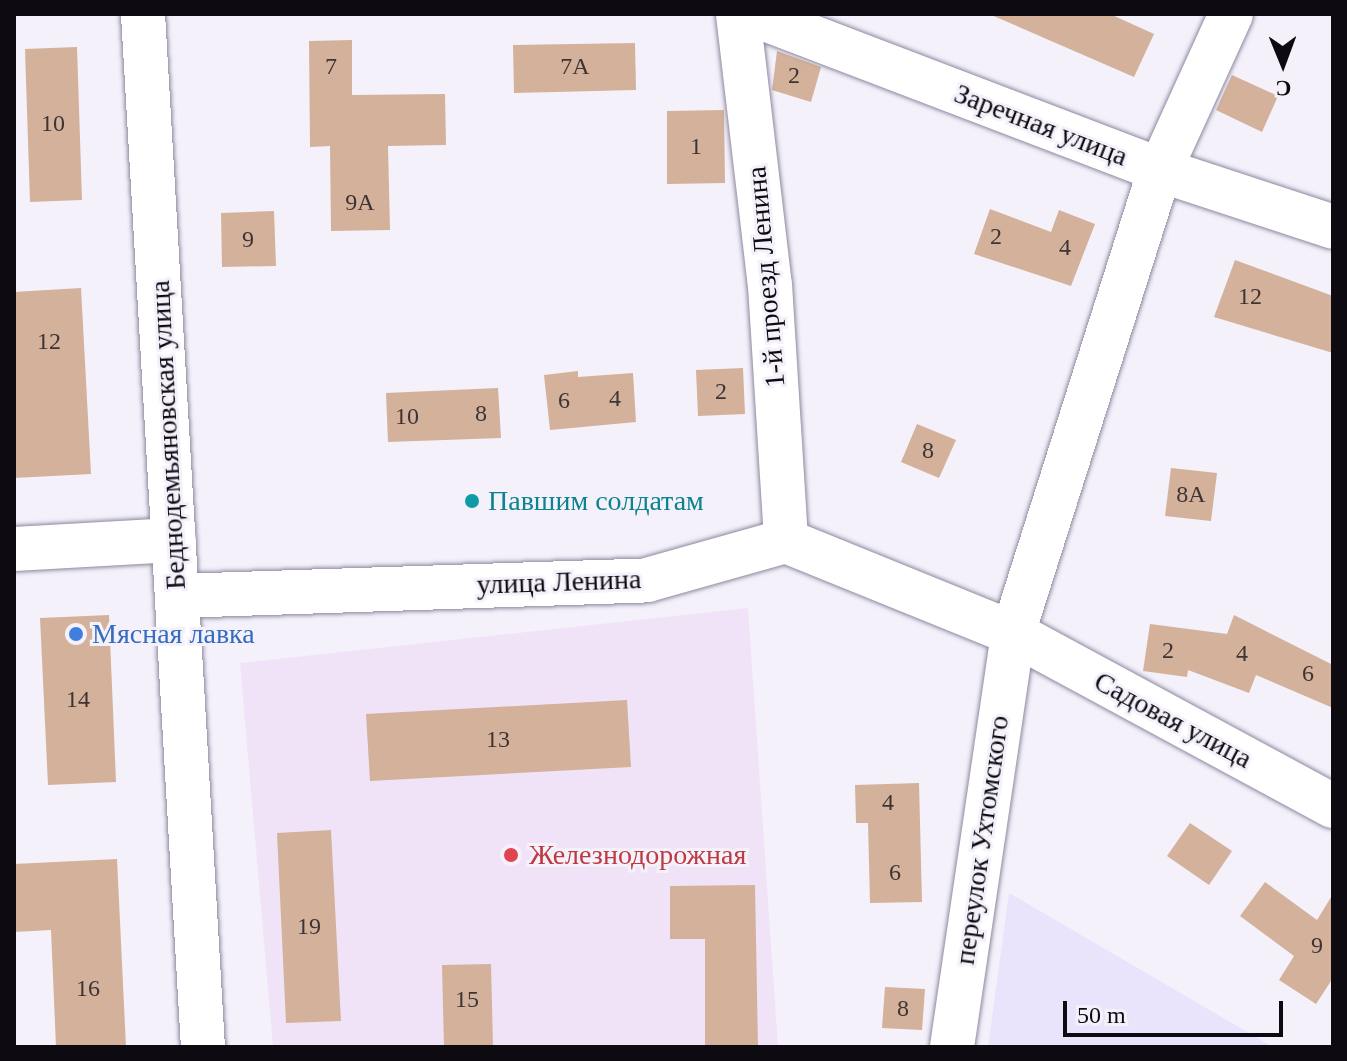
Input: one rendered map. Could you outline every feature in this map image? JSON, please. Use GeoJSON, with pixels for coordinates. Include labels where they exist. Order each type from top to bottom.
{"type":"FeatureCollection","features":[{"type":"Feature","properties":{"kind":"street","name":"Беднодемьяновская улица"},"geometry":{"type":"LineString","coordinates":[[143,14],[203,1047]]}},
{"type":"Feature","properties":{"kind":"street","name":"1-й проезд Ленина"},"geometry":{"type":"LineString","coordinates":[[738,14],[770,285],[786,541]]}},
{"type":"Feature","properties":{"kind":"street","name":"Заречная улица"},"geometry":{"type":"LineString","coordinates":[[752,14],[1160,170],[1333,227]]}},
{"type":"Feature","properties":{"kind":"street","name":"переулок Ухтомского"},"geometry":{"type":"LineString","coordinates":[[952,1047],[1013,633],[1160,170],[1231,14]]}},
{"type":"Feature","properties":{"kind":"street"},"geometry":{"type":"LineString","coordinates":[[14,549],[174,540]]}},
{"type":"Feature","properties":{"kind":"street"},"geometry":{"type":"LineString","coordinates":[[786,541],[1013,633]]}},
{"type":"Feature","properties":{"kind":"street","name":"улица Ленина"},"geometry":{"type":"LineString","coordinates":[[177,596],[647,580],[786,541]]}},
{"type":"Feature","properties":{"kind":"street","name":"Садовая улица"},"geometry":{"type":"LineString","coordinates":[[1013,633],[1333,806]]}},
{"type":"Feature","properties":{"kind":"shaded area","name":"Железнодорожная"},"geometry":{"type":"Polygon","coordinates":[[[748,608],[778,1047],[273,1047],[240,663],[748,608]]]}},
{"type":"Feature","properties":{"kind":"shaded area"},"geometry":{"type":"Polygon","coordinates":[[[1009,893],[1273,1047],[988,1047],[1009,893]]]}},
{"type":"Feature","properties":{"kind":"building"},"geometry":{"type":"Polygon","coordinates":[[[989,14],[1110,14],[1154,34],[1134,77],[989,14]]]}},
{"type":"Feature","properties":{"kind":"building"},"geometry":{"type":"Polygon","coordinates":[[[352,40],[352,95],[445,94],[446,145],[388,146],[390,230],[331,231],[330,146],[310,147],[309,41],[352,40]]]}},
{"type":"Feature","properties":{"kind":"building"},"geometry":{"type":"Polygon","coordinates":[[[635,43],[636,90],[514,93],[513,45],[635,43]]]}},
{"type":"Feature","properties":{"kind":"building"},"geometry":{"type":"Polygon","coordinates":[[[77,47],[82,200],[30,202],[25,49],[77,47]]]}},
{"type":"Feature","properties":{"kind":"building"},"geometry":{"type":"Polygon","coordinates":[[[777,51],[821,67],[811,102],[772,90],[777,51]]]}},
{"type":"Feature","properties":{"kind":"building"},"geometry":{"type":"Polygon","coordinates":[[[1232,75],[1278,96],[1262,132],[1216,110],[1232,75]]]}},
{"type":"Feature","properties":{"kind":"building"},"geometry":{"type":"Polygon","coordinates":[[[724,110],[725,183],[667,184],[667,111],[724,110]]]}},
{"type":"Feature","properties":{"kind":"building"},"geometry":{"type":"Polygon","coordinates":[[[990,209],[1051,232],[1059,210],[1095,224],[1071,286],[974,254],[990,209]]]}},
{"type":"Feature","properties":{"kind":"building"},"geometry":{"type":"Polygon","coordinates":[[[274,211],[276,266],[222,267],[221,213],[274,211]]]}},
{"type":"Feature","properties":{"kind":"building"},"geometry":{"type":"Polygon","coordinates":[[[1235,260],[1333,296],[1333,353],[1214,317],[1235,260]]]}},
{"type":"Feature","properties":{"kind":"building"},"geometry":{"type":"Polygon","coordinates":[[[81,288],[91,474],[14,478],[14,292],[81,288]]]}},
{"type":"Feature","properties":{"kind":"building"},"geometry":{"type":"Polygon","coordinates":[[[743,368],[745,414],[698,416],[696,370],[743,368]]]}},
{"type":"Feature","properties":{"kind":"building"},"geometry":{"type":"Polygon","coordinates":[[[578,371],[578,377],[633,373],[636,422],[550,430],[544,375],[578,371]]]}},
{"type":"Feature","properties":{"kind":"building"},"geometry":{"type":"Polygon","coordinates":[[[498,388],[501,438],[388,442],[386,393],[498,388]]]}},
{"type":"Feature","properties":{"kind":"building"},"geometry":{"type":"Polygon","coordinates":[[[917,424],[956,440],[939,478],[901,462],[917,424]]]}},
{"type":"Feature","properties":{"kind":"building"},"geometry":{"type":"Polygon","coordinates":[[[1171,468],[1217,473],[1211,521],[1165,516],[1171,468]]]}},
{"type":"Feature","properties":{"kind":"building"},"geometry":{"type":"Polygon","coordinates":[[[109,615],[116,782],[48,785],[40,618],[109,615]]]}},
{"type":"Feature","properties":{"kind":"building"},"geometry":{"type":"Polygon","coordinates":[[[1234,615],[1333,665],[1333,708],[1256,675],[1249,693],[1188,670],[1187,677],[1143,671],[1150,624],[1227,634],[1234,615]]]}},
{"type":"Feature","properties":{"kind":"building"},"geometry":{"type":"Polygon","coordinates":[[[627,700],[631,767],[370,781],[366,714],[627,700]]]}},
{"type":"Feature","properties":{"kind":"building"},"geometry":{"type":"Polygon","coordinates":[[[919,783],[922,902],[870,903],[868,823],[856,823],[855,785],[919,783]]]}},
{"type":"Feature","properties":{"kind":"building"},"geometry":{"type":"Polygon","coordinates":[[[1190,823],[1232,851],[1209,885],[1167,856],[1190,823]]]}},
{"type":"Feature","properties":{"kind":"building"},"geometry":{"type":"Polygon","coordinates":[[[331,830],[341,1021],[286,1023],[277,833],[331,830]]]}},
{"type":"Feature","properties":{"kind":"building"},"geometry":{"type":"Polygon","coordinates":[[[117,859],[126,1047],[56,1047],[51,930],[14,932],[14,864],[117,859]]]}},
{"type":"Feature","properties":{"kind":"building"},"geometry":{"type":"Polygon","coordinates":[[[1265,882],[1317,920],[1333,894],[1333,978],[1316,1004],[1279,980],[1294,956],[1240,916],[1265,882]]]}},
{"type":"Feature","properties":{"kind":"building"},"geometry":{"type":"Polygon","coordinates":[[[755,885],[758,1047],[705,1047],[705,939],[670,939],[670,886],[755,885]]]}},
{"type":"Feature","properties":{"kind":"building"},"geometry":{"type":"Polygon","coordinates":[[[491,964],[493,1047],[444,1047],[442,965],[491,964]]]}},
{"type":"Feature","properties":{"kind":"building"},"geometry":{"type":"Polygon","coordinates":[[[885,987],[925,989],[922,1030],[882,1028],[885,987]]]}},
{"type":"Feature","properties":{"kind":"place","name":"Павшим солдатам"},"geometry":{"type":"Point","coordinates":[472,501]}},
{"type":"Feature","properties":{"kind":"place","name":"Мясная лавка"},"geometry":{"type":"Point","coordinates":[76,634]}},
{"type":"Feature","properties":{"kind":"place","name":"Железнодорожная"},"geometry":{"type":"Point","coordinates":[511,855]}}]}
